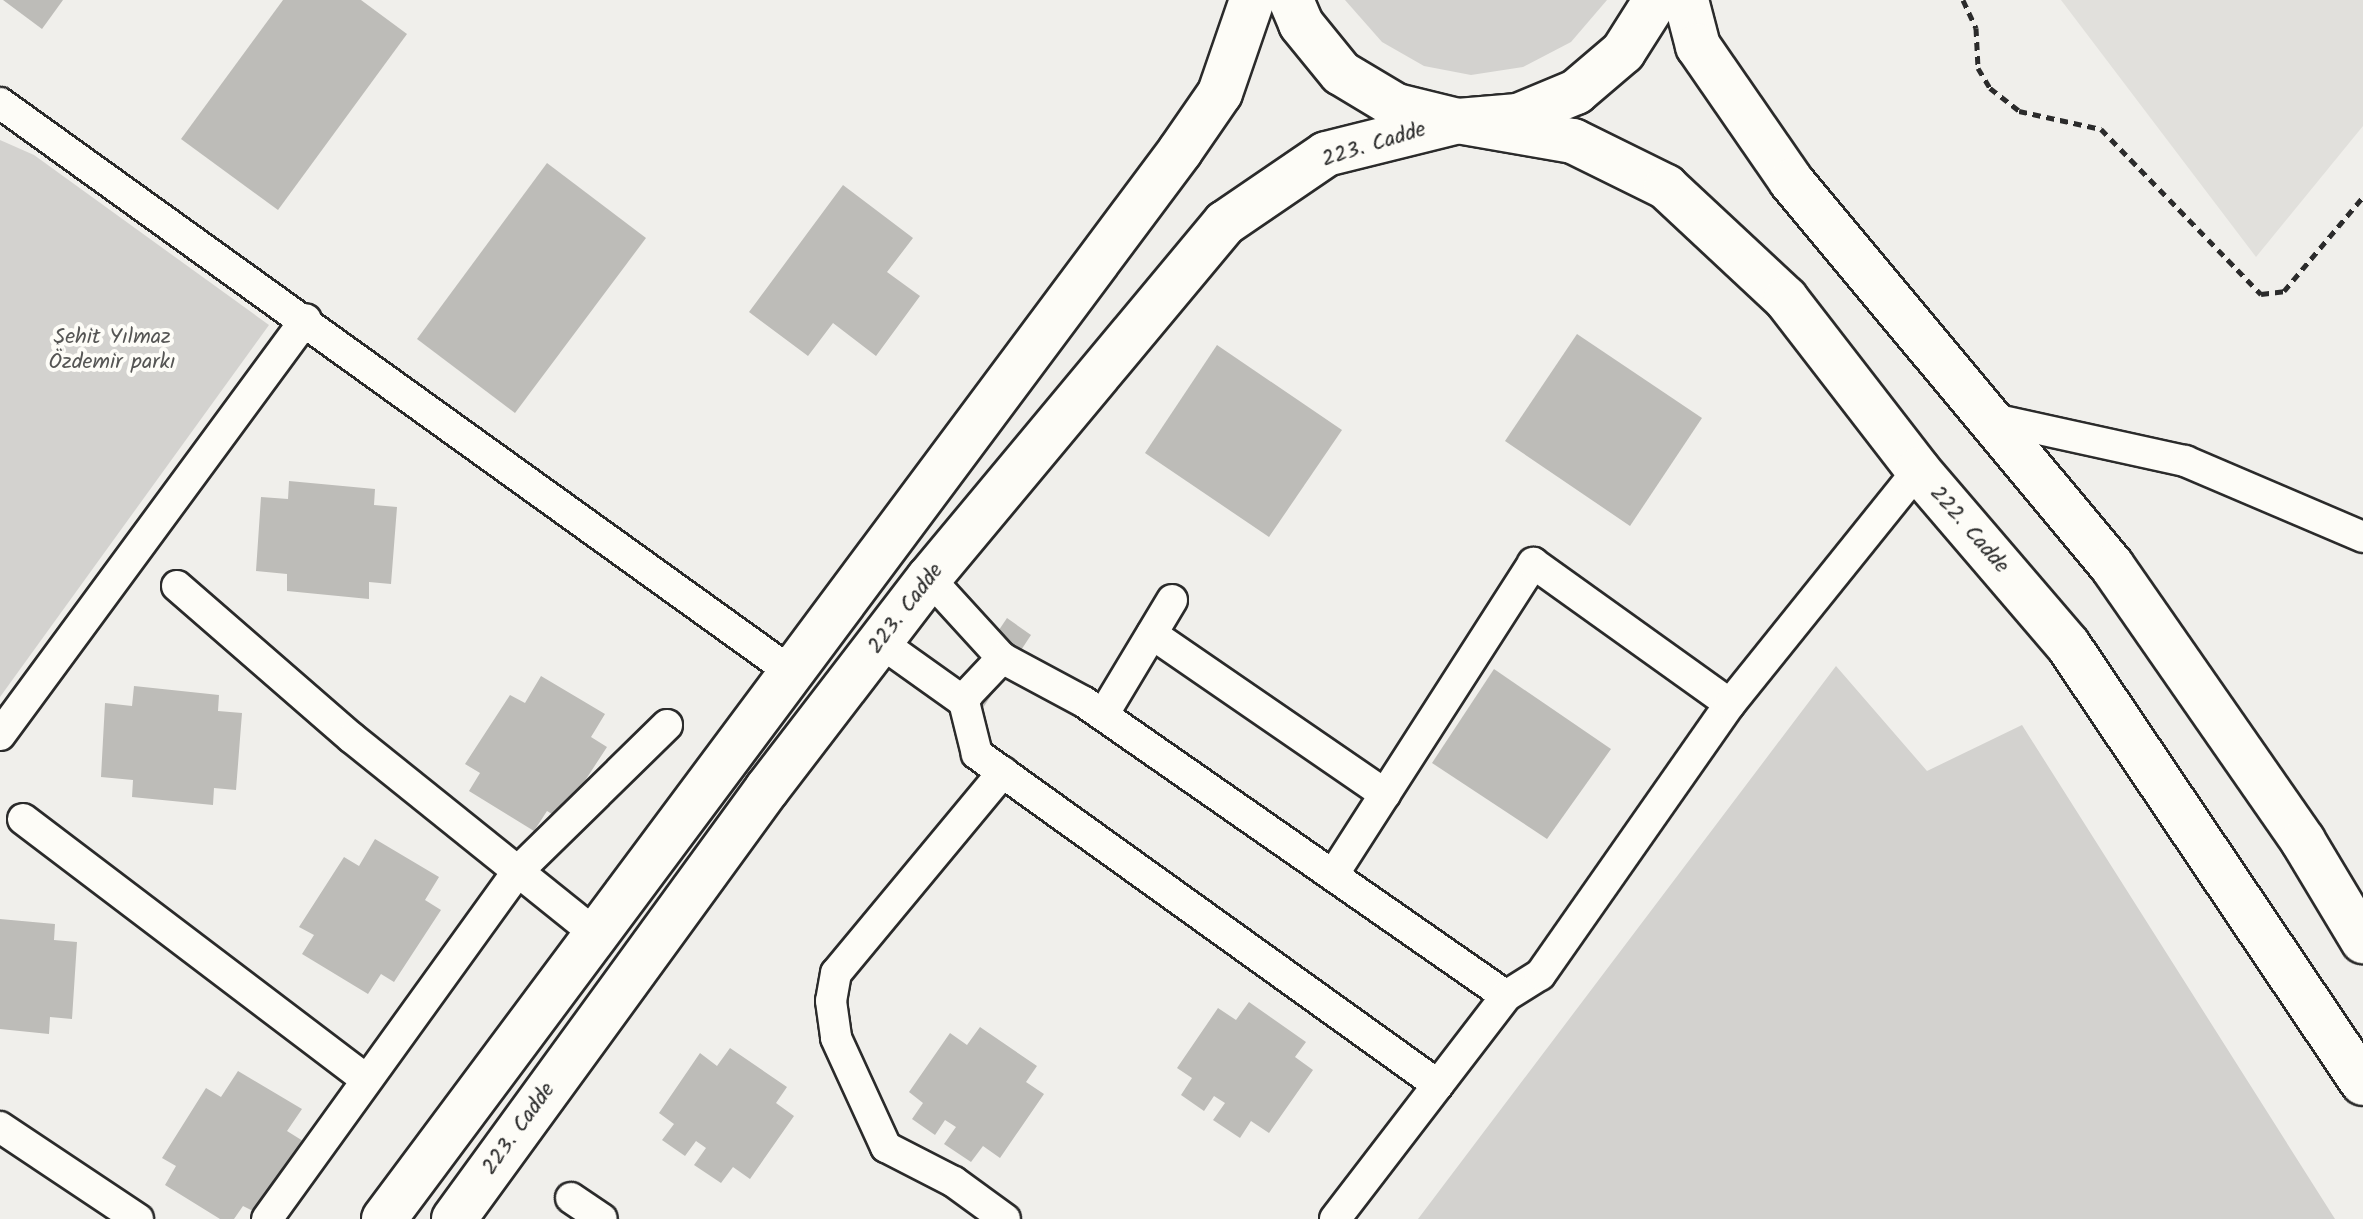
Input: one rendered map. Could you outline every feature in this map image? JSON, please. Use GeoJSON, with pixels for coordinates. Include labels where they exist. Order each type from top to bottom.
{"type":"FeatureCollection","features":[{"type":"Feature","properties":{"kind":"main road"},"geometry":{"type":"LineString","coordinates":[[384,1219],[1220,93],[1252,0]]}},
{"type":"Feature","properties":{"kind":"main road"},"geometry":{"type":"LineString","coordinates":[[1291,0],[1301,24],[1341,73],[1396,106],[1458,121],[1518,116],[1576,92],[1623,52],[1656,0]]}},
{"type":"Feature","properties":{"kind":"main road"},"geometry":{"type":"LineString","coordinates":[[1686,0],[1698,46],[1791,181],[1994,419],[2112,566],[2303,841],[2363,941]]}},
{"type":"Feature","properties":{"kind":"main road","name":"222. Cadde"},"geometry":{"type":"LineString","coordinates":[[1458,121],[1573,141],[1666,187],[1786,299],[1918,470],[2068,645],[2363,1083]]}},
{"type":"Feature","properties":{"kind":"main road","name":"223. Cadde"},"geometry":{"type":"LineString","coordinates":[[454,1219],[929,578],[1225,223],[1326,154],[1458,121]]}},
{"type":"Feature","properties":{"kind":"street"},"geometry":{"type":"LineString","coordinates":[[0,103],[306,319],[791,672]]}},
{"type":"Feature","properties":{"kind":"street"},"geometry":{"type":"LineString","coordinates":[[0,735],[306,319]]}},
{"type":"Feature","properties":{"kind":"street"},"geometry":{"type":"LineString","coordinates":[[1994,419],[2185,461],[2363,537]]}},
{"type":"Feature","properties":{"kind":"street"},"geometry":{"type":"LineString","coordinates":[[1335,1219],[1506,996],[1540,975],[1730,704],[1918,470]]}},
{"type":"Feature","properties":{"kind":"street"},"geometry":{"type":"LineString","coordinates":[[1333,875],[1533,563],[1730,704]]}},
{"type":"Feature","properties":{"kind":"street"},"geometry":{"type":"LineString","coordinates":[[929,578],[1002,658],[1103,715],[1506,996]]}},
{"type":"Feature","properties":{"kind":"street"},"geometry":{"type":"LineString","coordinates":[[177,586],[517,872],[596,934]]}},
{"type":"Feature","properties":{"kind":"street"},"geometry":{"type":"LineString","coordinates":[[1103,715],[1172,600]]}},
{"type":"Feature","properties":{"kind":"street"},"geometry":{"type":"LineString","coordinates":[[1152,634],[1385,794]]}},
{"type":"Feature","properties":{"kind":"street"},"geometry":{"type":"LineString","coordinates":[[880,642],[964,702],[977,754],[1438,1085]]}},
{"type":"Feature","properties":{"kind":"street"},"geometry":{"type":"LineString","coordinates":[[964,702],[1002,658]]}},
{"type":"Feature","properties":{"kind":"street"},"geometry":{"type":"LineString","coordinates":[[267,1219],[364,1078],[517,872],[667,725]]}},
{"type":"Feature","properties":{"kind":"street"},"geometry":{"type":"LineString","coordinates":[[1003,772],[836,973],[831,1001],[836,1038],[886,1147],[954,1182],[1005,1219]]}},
{"type":"Feature","properties":{"kind":"street"},"geometry":{"type":"LineString","coordinates":[[23,819],[364,1078]]}},
{"type":"Feature","properties":{"kind":"street"},"geometry":{"type":"LineString","coordinates":[[0,1127],[138,1219]]}},
{"type":"Feature","properties":{"kind":"street"},"geometry":{"type":"LineString","coordinates":[[571,1198],[602,1219]]}},
{"type":"Feature","properties":{"kind":"path"},"geometry":{"type":"LineString","coordinates":[[1963,0],[1976,28],[1978,68],[1990,88],[2019,111],[2101,129],[2261,294],[2284,291],[2363,197]]}},
{"type":"Feature","properties":{"kind":"shaded area"},"geometry":{"type":"Polygon","coordinates":[[[2061,0],[2363,0],[2363,126],[2256,257],[2061,0]]]}},
{"type":"Feature","properties":{"kind":"green space"},"geometry":{"type":"Polygon","coordinates":[[[1345,0],[1607,0],[1571,42],[1523,67],[1471,75],[1424,66],[1382,42],[1345,0]]]}},
{"type":"Feature","properties":{"kind":"green space","name":"Şehit Yılmaz Özdemir parkı"},"geometry":{"type":"Polygon","coordinates":[[[0,140],[34,155],[269,325],[0,697],[0,140]]]}},
{"type":"Feature","properties":{"kind":"green space"},"geometry":{"type":"Polygon","coordinates":[[[1836,666],[1927,771],[2022,725],[2335,1219],[1418,1219],[1836,666]]]}},
{"type":"Feature","properties":{"kind":"building"},"geometry":{"type":"Polygon","coordinates":[[[3,0],[63,0],[42,29],[3,0]]]}},
{"type":"Feature","properties":{"kind":"building"},"geometry":{"type":"Polygon","coordinates":[[[283,0],[361,0],[407,34],[278,210],[181,139],[283,0]]]}},
{"type":"Feature","properties":{"kind":"building"},"geometry":{"type":"Polygon","coordinates":[[[547,163],[646,238],[515,413],[417,339],[547,163]]]}},
{"type":"Feature","properties":{"kind":"building"},"geometry":{"type":"Polygon","coordinates":[[[843,185],[913,238],[887,272],[920,296],[876,356],[833,323],[808,356],[749,312],[843,185]]]}},
{"type":"Feature","properties":{"kind":"building"},"geometry":{"type":"Polygon","coordinates":[[[1577,334],[1702,418],[1630,526],[1505,441],[1577,334]]]}},
{"type":"Feature","properties":{"kind":"building"},"geometry":{"type":"Polygon","coordinates":[[[1217,345],[1342,430],[1269,537],[1145,453],[1217,345]]]}},
{"type":"Feature","properties":{"kind":"building"},"geometry":{"type":"Polygon","coordinates":[[[289,481],[375,489],[374,505],[397,507],[391,584],[369,582],[369,599],[287,591],[287,574],[256,571],[261,497],[288,499],[289,481]]]}},
{"type":"Feature","properties":{"kind":"building"},"geometry":{"type":"Polygon","coordinates":[[[1007,618],[1031,635],[975,720],[950,703],[1007,618]]]}},
{"type":"Feature","properties":{"kind":"building"},"geometry":{"type":"Polygon","coordinates":[[[1494,669],[1611,749],[1547,839],[1432,763],[1494,669]]]}},
{"type":"Feature","properties":{"kind":"building"},"geometry":{"type":"Polygon","coordinates":[[[541,676],[605,714],[591,737],[607,747],[560,819],[547,811],[534,831],[469,791],[480,773],[465,764],[510,695],[525,703],[541,676]]]}},
{"type":"Feature","properties":{"kind":"building"},"geometry":{"type":"Polygon","coordinates":[[[134,686],[219,695],[218,711],[242,713],[236,790],[214,788],[213,805],[132,797],[133,780],[101,777],[105,703],[132,706],[134,686]]]}},
{"type":"Feature","properties":{"kind":"building"},"geometry":{"type":"Polygon","coordinates":[[[375,839],[439,877],[425,900],[441,910],[394,982],[381,974],[368,994],[302,954],[314,935],[299,927],[344,857],[359,866],[375,839]]]}},
{"type":"Feature","properties":{"kind":"building"},"geometry":{"type":"Polygon","coordinates":[[[0,919],[55,924],[54,940],[77,942],[72,1019],[50,1017],[49,1034],[0,1029],[0,919]]]}},
{"type":"Feature","properties":{"kind":"building"},"geometry":{"type":"Polygon","coordinates":[[[1249,1002],[1306,1042],[1295,1057],[1313,1070],[1269,1133],[1251,1121],[1240,1138],[1213,1120],[1225,1103],[1214,1096],[1204,1111],[1181,1095],[1192,1078],[1177,1068],[1218,1008],[1236,1020],[1249,1002]]]}},
{"type":"Feature","properties":{"kind":"building"},"geometry":{"type":"Polygon","coordinates":[[[980,1027],[1037,1066],[1026,1082],[1044,1094],[1000,1158],[983,1146],[971,1162],[944,1144],[956,1127],[945,1120],[935,1135],[912,1119],[923,1103],[909,1092],[950,1033],[967,1045],[980,1027]]]}},
{"type":"Feature","properties":{"kind":"building"},"geometry":{"type":"Polygon","coordinates":[[[730,1048],[787,1087],[776,1103],[794,1116],[750,1179],[733,1167],[721,1183],[694,1165],[706,1148],[696,1141],[685,1156],[662,1140],[674,1124],[659,1113],[700,1053],[717,1066],[730,1048]]]}},
{"type":"Feature","properties":{"kind":"building"},"geometry":{"type":"Polygon","coordinates":[[[238,1071],[302,1109],[287,1131],[303,1141],[257,1213],[243,1206],[234,1219],[220,1219],[165,1185],[176,1166],[162,1158],[206,1088],[221,1097],[238,1071]]]}}]}
